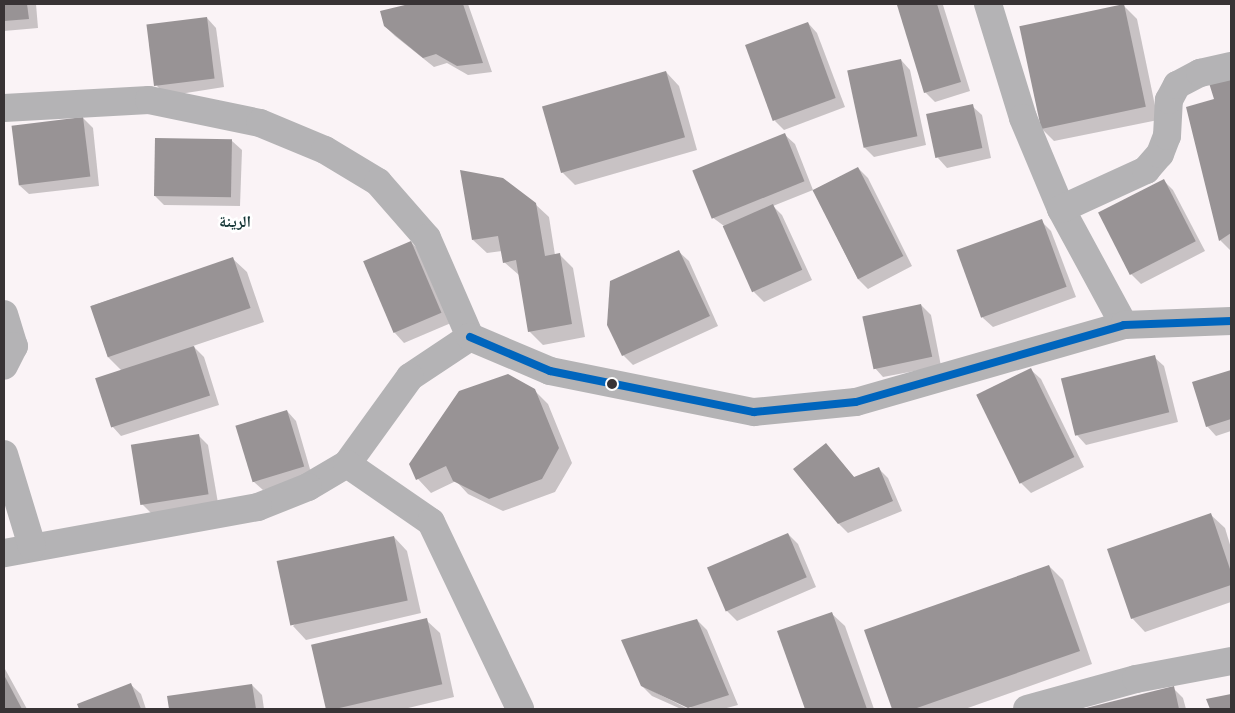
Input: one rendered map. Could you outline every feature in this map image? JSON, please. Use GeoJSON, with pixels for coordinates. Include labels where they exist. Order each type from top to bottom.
{"type":"FeatureCollection","features":[{"type":"Feature","properties":{"kind":"street"},"geometry":{"type":"LineString","coordinates":[[988,4],[1023,118],[1061,209],[1124,325]]}},
{"type":"Feature","properties":{"kind":"street"},"geometry":{"type":"LineString","coordinates":[[1061,209],[1146,170],[1160,154],[1167,136],[1168,100],[1177,85],[1200,73],[1231,66]]}},
{"type":"Feature","properties":{"kind":"street"},"geometry":{"type":"LineString","coordinates":[[4,108],[149,100],[260,123],[325,150],[378,182],[426,238],[470,336],[550,372],[754,412],[856,402],[1124,325],[1231,321]]}},
{"type":"Feature","properties":{"kind":"street"},"geometry":{"type":"LineString","coordinates":[[4,314],[14,346],[4,366]]}},
{"type":"Feature","properties":{"kind":"street"},"geometry":{"type":"LineString","coordinates":[[4,553],[32,546],[258,507],[308,488],[347,464],[410,377],[470,336]]}},
{"type":"Feature","properties":{"kind":"street"},"geometry":{"type":"LineString","coordinates":[[4,454],[32,546]]}},
{"type":"Feature","properties":{"kind":"street"},"geometry":{"type":"LineString","coordinates":[[347,464],[431,522],[520,709]]}},
{"type":"Feature","properties":{"kind":"street"},"geometry":{"type":"LineString","coordinates":[[1027,709],[1136,679],[1231,661]]}},
{"type":"Feature","properties":{"kind":"building"},"geometry":{"type":"Polygon","coordinates":[[[4,4],[27,4],[29,19],[4,21],[4,4]]]}},
{"type":"Feature","properties":{"kind":"building"},"geometry":{"type":"Polygon","coordinates":[[[409,4],[463,4],[483,63],[457,66],[436,54],[423,58],[384,26],[380,11],[409,4]]]}},
{"type":"Feature","properties":{"kind":"building"},"geometry":{"type":"Polygon","coordinates":[[[937,4],[961,82],[924,93],[897,5],[937,4]]]}},
{"type":"Feature","properties":{"kind":"building"},"geometry":{"type":"Polygon","coordinates":[[[1124,4],[1146,107],[1041,129],[1019,26],[1124,4]]]}},
{"type":"Feature","properties":{"kind":"building"},"geometry":{"type":"Polygon","coordinates":[[[207,17],[215,79],[154,86],[146,24],[207,17]]]}},
{"type":"Feature","properties":{"kind":"building"},"geometry":{"type":"Polygon","coordinates":[[[808,22],[836,98],[773,121],[745,45],[808,22]]]}},
{"type":"Feature","properties":{"kind":"building"},"geometry":{"type":"Polygon","coordinates":[[[901,59],[917,136],[864,148],[847,70],[901,59]]]}},
{"type":"Feature","properties":{"kind":"building"},"geometry":{"type":"Polygon","coordinates":[[[666,71],[685,137],[561,173],[542,107],[666,71]]]}},
{"type":"Feature","properties":{"kind":"building"},"geometry":{"type":"Polygon","coordinates":[[[1231,79],[1231,233],[1219,241],[1186,107],[1214,99],[1209,83],[1231,79]]]}},
{"type":"Feature","properties":{"kind":"building"},"geometry":{"type":"Polygon","coordinates":[[[973,104],[982,148],[935,158],[926,114],[973,104]]]}},
{"type":"Feature","properties":{"kind":"building"},"geometry":{"type":"Polygon","coordinates":[[[83,117],[90,177],[19,185],[12,126],[83,117]]]}},
{"type":"Feature","properties":{"kind":"building"},"geometry":{"type":"Polygon","coordinates":[[[785,133],[804,181],[712,219],[692,170],[785,133]]]}},
{"type":"Feature","properties":{"kind":"building"},"geometry":{"type":"Polygon","coordinates":[[[155,138],[232,139],[231,197],[154,196],[155,138]]]}},
{"type":"Feature","properties":{"kind":"building"},"geometry":{"type":"Polygon","coordinates":[[[858,167],[903,256],[858,279],[813,190],[858,167]]]}},
{"type":"Feature","properties":{"kind":"building"},"geometry":{"type":"Polygon","coordinates":[[[460,170],[503,178],[536,203],[545,256],[560,253],[572,324],[528,332],[516,260],[503,263],[498,236],[472,240],[460,170]]]}},
{"type":"Feature","properties":{"kind":"building"},"geometry":{"type":"Polygon","coordinates":[[[1164,179],[1196,241],[1130,275],[1098,213],[1164,179]]]}},
{"type":"Feature","properties":{"kind":"building"},"geometry":{"type":"Polygon","coordinates":[[[773,204],[802,270],[752,292],[723,226],[773,204]]]}},
{"type":"Feature","properties":{"kind":"building"},"geometry":{"type":"Polygon","coordinates":[[[1042,219],[1067,287],[981,318],[956,250],[1042,219]]]}},
{"type":"Feature","properties":{"kind":"building"},"geometry":{"type":"Polygon","coordinates":[[[411,241],[441,313],[394,333],[363,261],[411,241]]]}},
{"type":"Feature","properties":{"kind":"building"},"geometry":{"type":"Polygon","coordinates":[[[679,250],[710,316],[622,356],[607,325],[610,281],[679,250]]]}},
{"type":"Feature","properties":{"kind":"building"},"geometry":{"type":"Polygon","coordinates":[[[233,257],[251,308],[108,357],[90,306],[233,257]]]}},
{"type":"Feature","properties":{"kind":"building"},"geometry":{"type":"Polygon","coordinates":[[[921,304],[932,357],[874,369],[862,316],[921,304]]]}},
{"type":"Feature","properties":{"kind":"building"},"geometry":{"type":"Polygon","coordinates":[[[194,346],[210,395],[111,428],[95,378],[194,346]]]}},
{"type":"Feature","properties":{"kind":"building"},"geometry":{"type":"Polygon","coordinates":[[[1155,355],[1169,412],[1075,436],[1061,378],[1155,355]]]}},
{"type":"Feature","properties":{"kind":"building"},"geometry":{"type":"Polygon","coordinates":[[[1031,368],[1074,457],[1020,484],[976,395],[1031,368]]]}},
{"type":"Feature","properties":{"kind":"building"},"geometry":{"type":"Polygon","coordinates":[[[1231,370],[1231,419],[1206,427],[1192,382],[1231,370]]]}},
{"type":"Feature","properties":{"kind":"building"},"geometry":{"type":"Polygon","coordinates":[[[508,374],[535,389],[559,448],[542,479],[489,499],[453,481],[446,466],[416,480],[409,464],[459,391],[508,374]]]}},
{"type":"Feature","properties":{"kind":"building"},"geometry":{"type":"Polygon","coordinates":[[[287,410],[304,466],[253,482],[235,426],[287,410]]]}},
{"type":"Feature","properties":{"kind":"building"},"geometry":{"type":"Polygon","coordinates":[[[199,434],[209,494],[140,505],[131,445],[199,434]]]}},
{"type":"Feature","properties":{"kind":"building"},"geometry":{"type":"Polygon","coordinates":[[[826,443],[854,477],[879,467],[893,501],[838,524],[793,469],[826,443]]]}},
{"type":"Feature","properties":{"kind":"building"},"geometry":{"type":"Polygon","coordinates":[[[1211,513],[1231,572],[1231,585],[1131,619],[1107,549],[1211,513]]]}},
{"type":"Feature","properties":{"kind":"building"},"geometry":{"type":"Polygon","coordinates":[[[788,533],[807,577],[726,612],[707,567],[788,533]]]}},
{"type":"Feature","properties":{"kind":"building"},"geometry":{"type":"Polygon","coordinates":[[[394,536],[408,601],[290,626],[277,561],[394,536]]]}},
{"type":"Feature","properties":{"kind":"building"},"geometry":{"type":"Polygon","coordinates":[[[1049,565],[1080,651],[914,709],[892,709],[864,630],[1049,565]]]}},
{"type":"Feature","properties":{"kind":"building"},"geometry":{"type":"Polygon","coordinates":[[[832,612],[867,709],[805,709],[777,631],[832,612]]]}},
{"type":"Feature","properties":{"kind":"building"},"geometry":{"type":"Polygon","coordinates":[[[427,618],[442,684],[335,709],[326,709],[311,645],[427,618]]]}},
{"type":"Feature","properties":{"kind":"building"},"geometry":{"type":"Polygon","coordinates":[[[697,619],[729,695],[688,708],[641,686],[621,640],[697,619]]]}},
{"type":"Feature","properties":{"kind":"building"},"geometry":{"type":"Polygon","coordinates":[[[4,675],[22,709],[4,709],[4,675]]]}},
{"type":"Feature","properties":{"kind":"building"},"geometry":{"type":"Polygon","coordinates":[[[131,683],[141,709],[79,709],[77,704],[131,683]]]}},
{"type":"Feature","properties":{"kind":"building"},"geometry":{"type":"Polygon","coordinates":[[[252,684],[256,709],[169,709],[167,696],[252,684]]]}},
{"type":"Feature","properties":{"kind":"building"},"geometry":{"type":"Polygon","coordinates":[[[1174,686],[1179,709],[1082,709],[1174,686]]]}},
{"type":"Feature","properties":{"kind":"building"},"geometry":{"type":"Polygon","coordinates":[[[1231,694],[1231,709],[1210,709],[1206,699],[1231,694]]]}},
{"type":"Feature","properties":{"kind":"transit line"},"geometry":{"type":"LineString","coordinates":[[470,337],[550,371],[754,412],[856,402],[1124,325],[1231,321]]}},
{"type":"Feature","properties":{"kind":"district","name":"الرينة"},"geometry":{"type":"Point","coordinates":[235,222]}}]}
